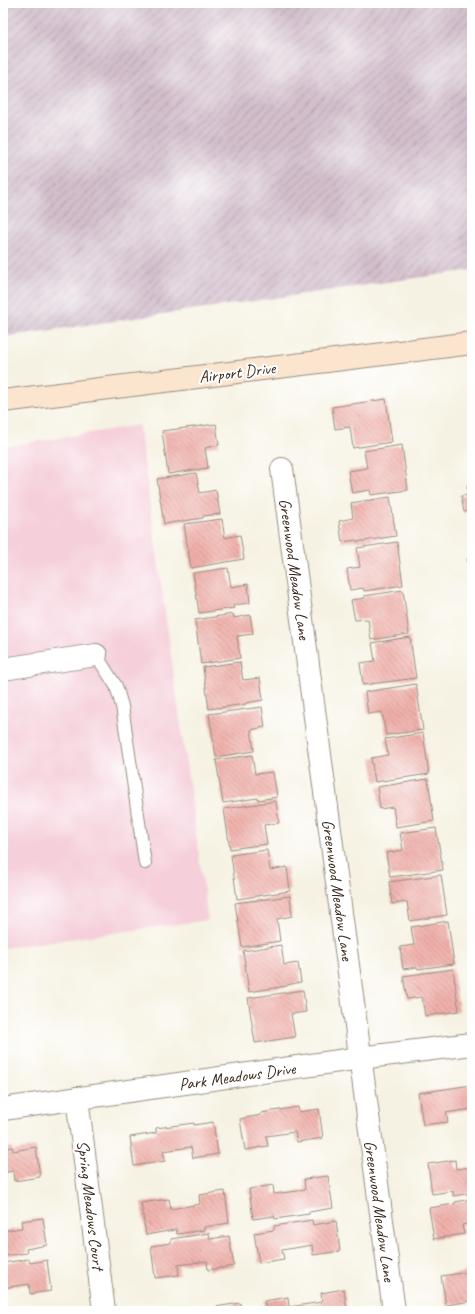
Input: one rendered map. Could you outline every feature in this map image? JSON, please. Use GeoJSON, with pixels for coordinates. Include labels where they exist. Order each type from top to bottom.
{"type":"FeatureCollection","features":[{"type":"Feature","properties":{"kind":"main road","name":"Airport Drive"},"geometry":{"type":"LineString","coordinates":[[3,401],[471,343]]}},
{"type":"Feature","properties":{"kind":"street","name":"Greenwood Meadow Lane"},"geometry":{"type":"LineString","coordinates":[[282,469],[394,1311]]}},
{"type":"Feature","properties":{"kind":"street"},"geometry":{"type":"LineString","coordinates":[[3,669],[96,655]]}},
{"type":"Feature","properties":{"kind":"street","name":"Park Meadows Drive"},"geometry":{"type":"LineString","coordinates":[[3,1108],[360,1058],[472,1044]]}},
{"type":"Feature","properties":{"kind":"street","name":"Spring Meadows Court"},"geometry":{"type":"LineString","coordinates":[[77,1098],[104,1311]]}},
{"type":"Feature","properties":{"kind":"lane"},"geometry":{"type":"LineString","coordinates":[[96,655],[116,686],[122,706],[145,863]]}},
{"type":"Feature","properties":{"kind":"shaded area"},"geometry":{"type":"Polygon","coordinates":[[[3,3],[472,3],[472,270],[3,337],[3,3]]]}},
{"type":"Feature","properties":{"kind":"shaded area"},"geometry":{"type":"Polygon","coordinates":[[[139,425],[208,920],[3,948],[3,447],[139,425]]]}},
{"type":"Feature","properties":{"kind":"building"},"geometry":{"type":"Polygon","coordinates":[[[386,399],[392,442],[353,448],[350,427],[335,429],[332,407],[386,399]]]}},
{"type":"Feature","properties":{"kind":"building"},"geometry":{"type":"Polygon","coordinates":[[[216,424],[219,445],[205,448],[208,468],[168,474],[162,431],[216,424]]]}},
{"type":"Feature","properties":{"kind":"building"},"geometry":{"type":"Polygon","coordinates":[[[402,445],[408,490],[371,495],[370,490],[352,493],[348,471],[367,468],[364,451],[402,445]]]}},
{"type":"Feature","properties":{"kind":"building"},"geometry":{"type":"Polygon","coordinates":[[[196,473],[200,493],[216,490],[220,514],[164,524],[157,479],[196,473]]]}},
{"type":"Feature","properties":{"kind":"building"},"geometry":{"type":"Polygon","coordinates":[[[472,484],[472,510],[464,512],[461,496],[468,495],[467,485],[472,484]]]}},
{"type":"Feature","properties":{"kind":"building"},"geometry":{"type":"Polygon","coordinates":[[[390,497],[396,536],[357,542],[356,540],[342,542],[339,521],[353,518],[351,503],[390,497]]]}},
{"type":"Feature","properties":{"kind":"building"},"geometry":{"type":"Polygon","coordinates":[[[222,519],[225,538],[240,535],[244,559],[191,568],[184,524],[222,519]]]}},
{"type":"Feature","properties":{"kind":"building"},"geometry":{"type":"Polygon","coordinates":[[[397,542],[403,585],[364,591],[363,588],[350,590],[347,569],[360,567],[357,548],[397,542]]]}},
{"type":"Feature","properties":{"kind":"building"},"geometry":{"type":"Polygon","coordinates":[[[472,558],[472,576],[470,576],[467,559],[472,558]]]}},
{"type":"Feature","properties":{"kind":"building"},"geometry":{"type":"Polygon","coordinates":[[[228,568],[231,587],[248,584],[250,603],[233,605],[234,608],[199,613],[193,573],[228,568]]]}},
{"type":"Feature","properties":{"kind":"building"},"geometry":{"type":"Polygon","coordinates":[[[403,590],[409,634],[371,640],[368,619],[355,620],[351,600],[365,598],[364,596],[403,590]]]}},
{"type":"Feature","properties":{"kind":"building"},"geometry":{"type":"Polygon","coordinates":[[[233,614],[234,618],[250,615],[253,634],[237,636],[240,658],[201,664],[195,620],[233,614]]]}},
{"type":"Feature","properties":{"kind":"building"},"geometry":{"type":"Polygon","coordinates":[[[410,637],[416,678],[363,685],[360,663],[375,661],[372,643],[410,637]]]}},
{"type":"Feature","properties":{"kind":"building"},"geometry":{"type":"Polygon","coordinates":[[[240,662],[243,680],[260,678],[263,700],[209,709],[203,667],[240,662]]]}},
{"type":"Feature","properties":{"kind":"building"},"geometry":{"type":"Polygon","coordinates":[[[416,684],[423,730],[386,735],[382,712],[368,714],[365,692],[416,684]]]}},
{"type":"Feature","properties":{"kind":"building"},"geometry":{"type":"Polygon","coordinates":[[[262,707],[265,727],[251,730],[254,751],[216,757],[209,714],[262,707]]]}},
{"type":"Feature","properties":{"kind":"building"},"geometry":{"type":"Polygon","coordinates":[[[423,733],[429,774],[375,782],[371,758],[388,755],[385,739],[423,733]]]}},
{"type":"Feature","properties":{"kind":"building"},"geometry":{"type":"Polygon","coordinates":[[[252,755],[255,774],[273,772],[277,797],[223,803],[216,760],[252,755]]]}},
{"type":"Feature","properties":{"kind":"building"},"geometry":{"type":"Polygon","coordinates":[[[428,779],[434,821],[396,827],[393,807],[380,809],[377,787],[428,779]]]}},
{"type":"Feature","properties":{"kind":"building"},"geometry":{"type":"Polygon","coordinates":[[[276,801],[279,823],[264,825],[267,844],[230,849],[224,809],[276,801]]]}},
{"type":"Feature","properties":{"kind":"building"},"geometry":{"type":"Polygon","coordinates":[[[436,828],[443,870],[390,877],[386,853],[403,850],[400,833],[436,828]]]}},
{"type":"Feature","properties":{"kind":"building"},"geometry":{"type":"Polygon","coordinates":[[[267,850],[270,870],[287,867],[290,891],[237,899],[231,855],[267,850]]]}},
{"type":"Feature","properties":{"kind":"building"},"geometry":{"type":"Polygon","coordinates":[[[441,875],[447,915],[410,921],[407,902],[392,904],[389,882],[441,875]]]}},
{"type":"Feature","properties":{"kind":"building"},"geometry":{"type":"Polygon","coordinates":[[[290,896],[292,916],[277,919],[280,941],[242,947],[235,903],[290,896]]]}},
{"type":"Feature","properties":{"kind":"building"},"geometry":{"type":"Polygon","coordinates":[[[448,921],[454,964],[418,969],[417,967],[403,969],[400,947],[414,945],[411,927],[448,921]]]}},
{"type":"Feature","properties":{"kind":"building"},"geometry":{"type":"Polygon","coordinates":[[[281,945],[284,965],[298,963],[301,982],[287,986],[249,992],[243,951],[281,945]]]}},
{"type":"Feature","properties":{"kind":"building"},"geometry":{"type":"Polygon","coordinates":[[[453,969],[459,1011],[425,1016],[422,997],[407,999],[403,976],[453,969]]]}},
{"type":"Feature","properties":{"kind":"building"},"geometry":{"type":"Polygon","coordinates":[[[303,990],[306,1012],[291,1014],[295,1037],[255,1043],[248,998],[303,990]]]}},
{"type":"Feature","properties":{"kind":"building"},"geometry":{"type":"Polygon","coordinates":[[[472,1085],[472,1109],[446,1113],[448,1122],[423,1125],[418,1093],[472,1085]]]}},
{"type":"Feature","properties":{"kind":"building"},"geometry":{"type":"Polygon","coordinates":[[[298,1107],[299,1112],[319,1109],[323,1138],[297,1142],[295,1132],[266,1136],[268,1146],[245,1150],[240,1119],[261,1115],[261,1113],[298,1107]]]}},
{"type":"Feature","properties":{"kind":"building"},"geometry":{"type":"Polygon","coordinates":[[[213,1122],[218,1154],[193,1158],[191,1147],[163,1151],[165,1161],[134,1166],[130,1137],[156,1133],[156,1128],[213,1122]]]}},
{"type":"Feature","properties":{"kind":"building"},"geometry":{"type":"Polygon","coordinates":[[[12,1147],[13,1151],[36,1147],[40,1177],[14,1181],[13,1171],[3,1173],[3,1149],[12,1147]]]}},
{"type":"Feature","properties":{"kind":"building"},"geometry":{"type":"Polygon","coordinates":[[[455,1160],[456,1169],[472,1167],[472,1193],[453,1196],[453,1191],[432,1194],[428,1164],[455,1160]]]}},
{"type":"Feature","properties":{"kind":"building"},"geometry":{"type":"Polygon","coordinates":[[[328,1176],[333,1208],[309,1212],[309,1214],[275,1219],[274,1216],[253,1219],[249,1189],[273,1185],[274,1194],[305,1190],[304,1179],[328,1176]]]}},
{"type":"Feature","properties":{"kind":"building"},"geometry":{"type":"Polygon","coordinates":[[[225,1191],[229,1223],[204,1227],[204,1230],[177,1234],[176,1229],[174,1229],[146,1235],[141,1203],[169,1199],[171,1209],[200,1204],[199,1195],[225,1191]]]}},
{"type":"Feature","properties":{"kind":"building"},"geometry":{"type":"Polygon","coordinates":[[[472,1199],[472,1223],[462,1225],[464,1234],[434,1239],[429,1208],[455,1204],[455,1202],[472,1199]]]}},
{"type":"Feature","properties":{"kind":"building"},"geometry":{"type":"Polygon","coordinates":[[[43,1218],[47,1245],[26,1249],[27,1253],[3,1256],[3,1231],[22,1228],[21,1221],[43,1218]]]}},
{"type":"Feature","properties":{"kind":"building"},"geometry":{"type":"Polygon","coordinates":[[[312,1220],[313,1225],[336,1221],[340,1251],[313,1255],[312,1245],[282,1250],[284,1259],[259,1263],[254,1233],[274,1230],[274,1226],[312,1220]]]}},
{"type":"Feature","properties":{"kind":"building"},"geometry":{"type":"Polygon","coordinates":[[[209,1233],[210,1239],[229,1236],[234,1266],[208,1270],[207,1261],[178,1265],[179,1275],[155,1278],[151,1246],[171,1243],[171,1239],[209,1233]]]}},
{"type":"Feature","properties":{"kind":"building"},"geometry":{"type":"Polygon","coordinates":[[[29,1259],[30,1263],[47,1260],[51,1291],[30,1294],[29,1284],[3,1288],[3,1263],[29,1259]]]}},
{"type":"Feature","properties":{"kind":"building"},"geometry":{"type":"Polygon","coordinates":[[[470,1272],[472,1282],[472,1301],[446,1305],[441,1276],[470,1272]]]}},
{"type":"Feature","properties":{"kind":"building"},"geometry":{"type":"Polygon","coordinates":[[[344,1289],[347,1311],[266,1311],[264,1301],[288,1297],[289,1307],[322,1302],[321,1293],[344,1289]]]}},
{"type":"Feature","properties":{"kind":"building"},"geometry":{"type":"Polygon","coordinates":[[[240,1303],[241,1311],[215,1311],[215,1307],[240,1303]]]}}]}
